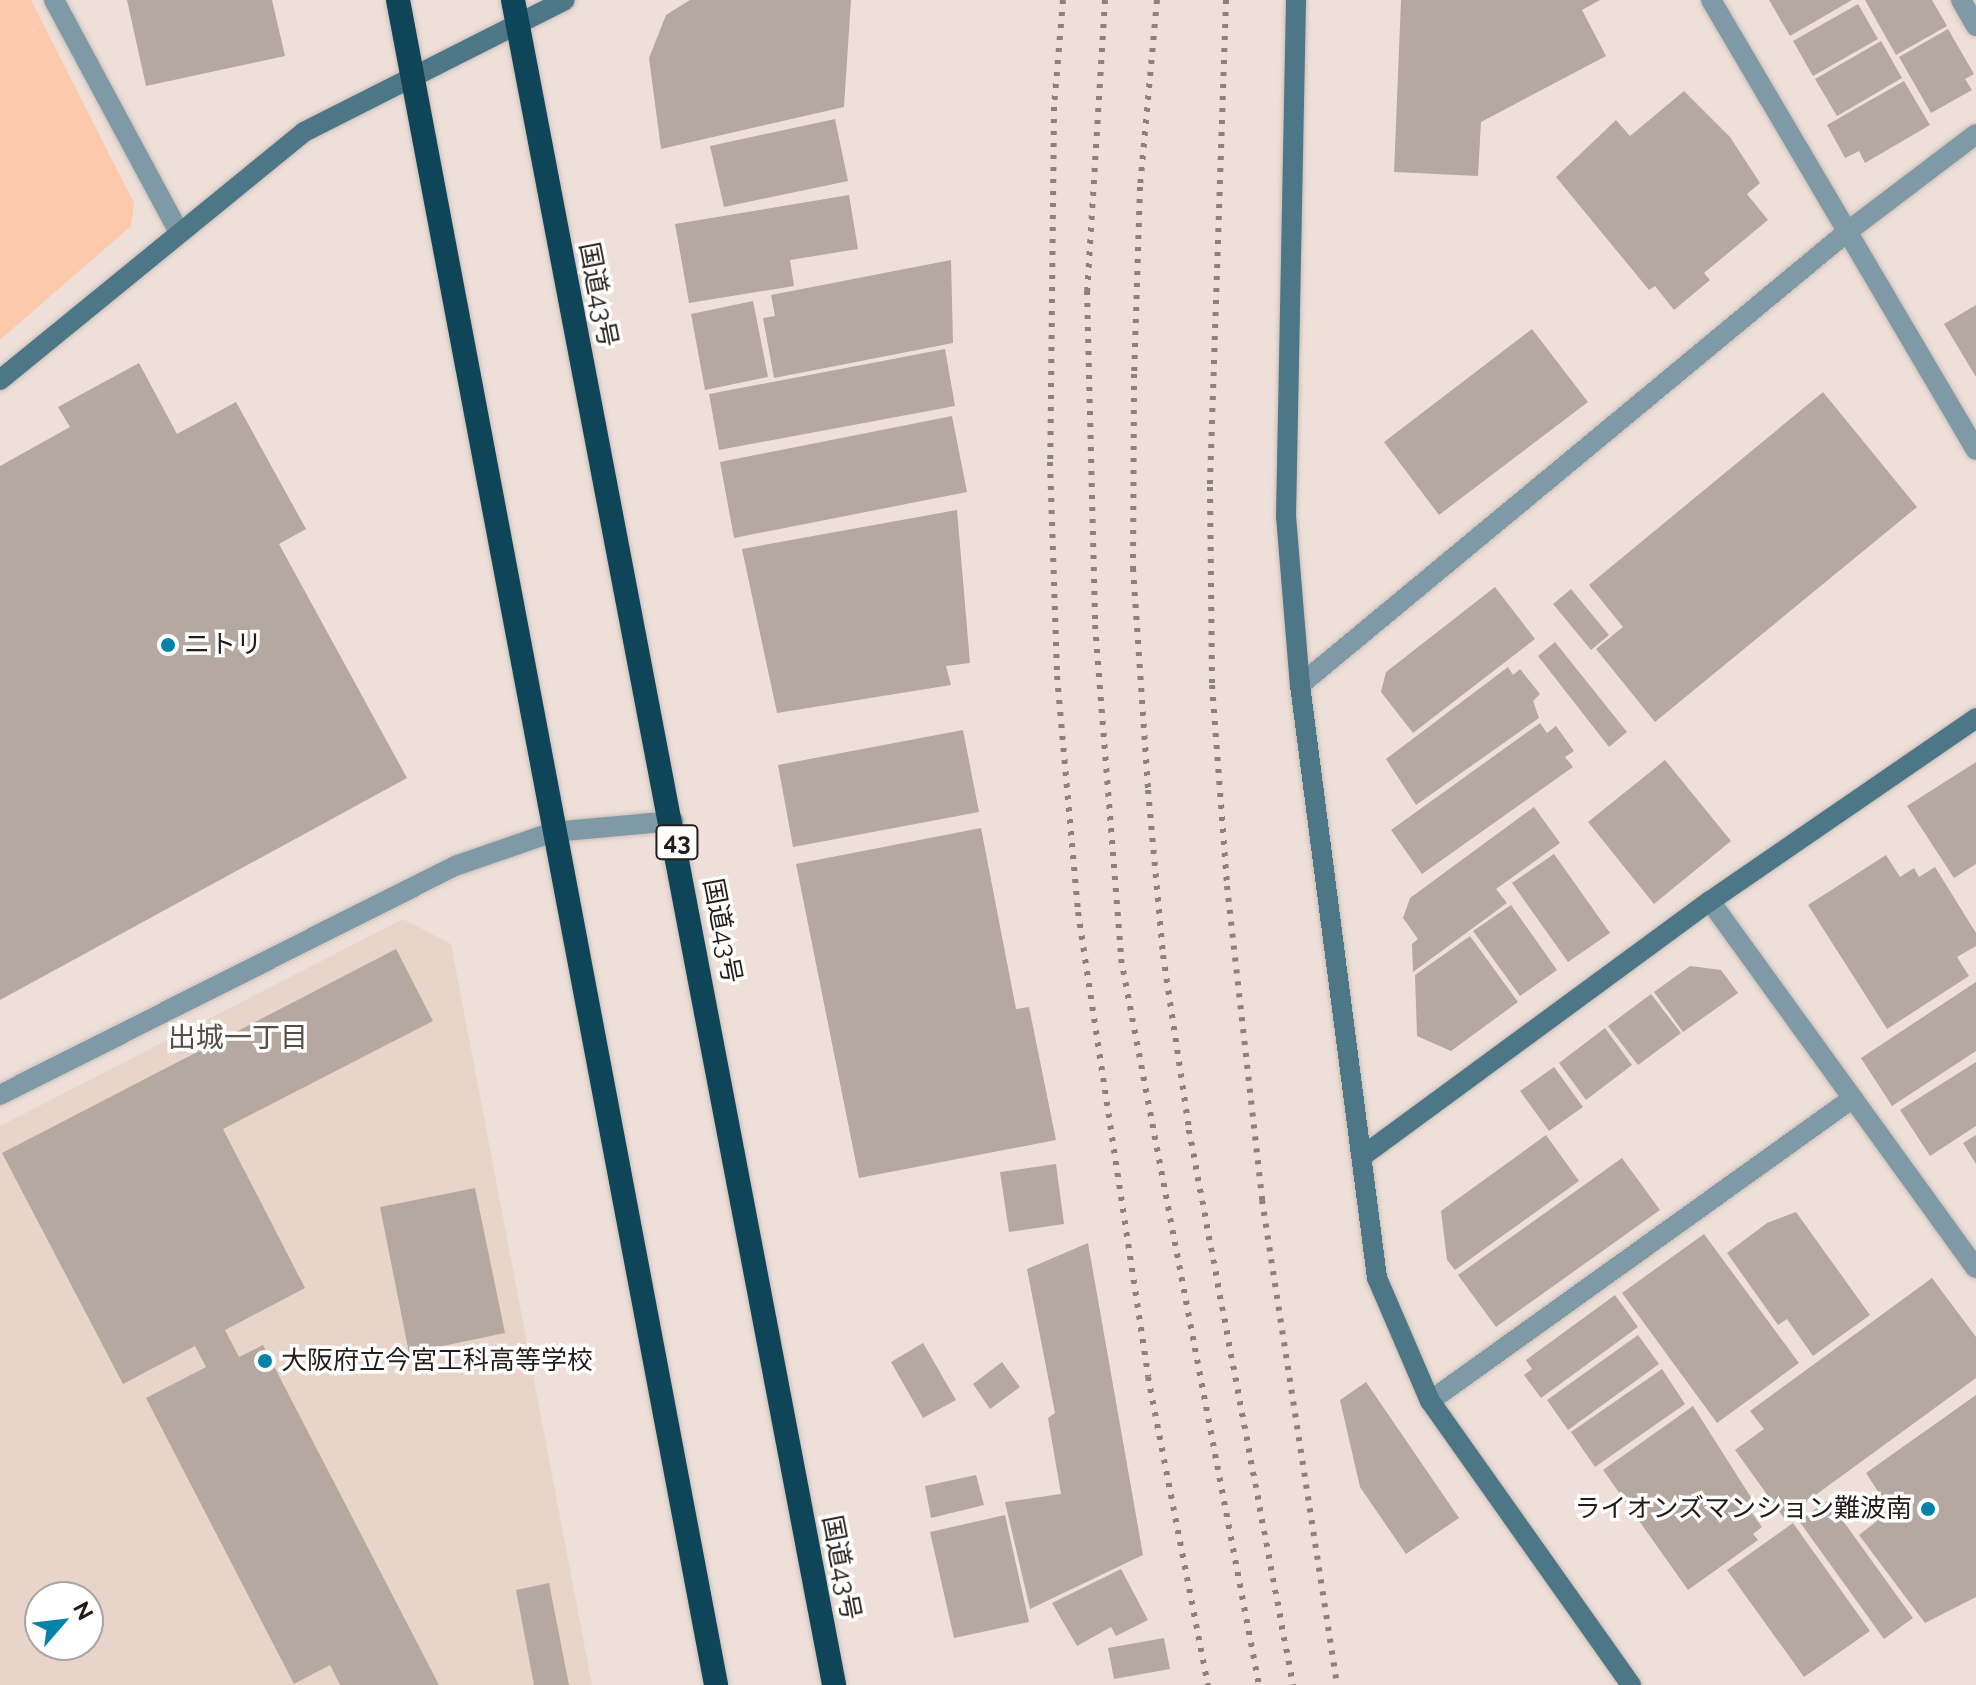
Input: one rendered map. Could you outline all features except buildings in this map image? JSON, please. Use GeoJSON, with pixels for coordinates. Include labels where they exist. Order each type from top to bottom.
{"type":"FeatureCollection","features":[{"type":"Feature","properties":{"kind":"highway"},"geometry":{"type":"LineString","coordinates":[[398,0],[716,1685]]}},
{"type":"Feature","properties":{"kind":"highway","name":"国道43号"},"geometry":{"type":"LineString","coordinates":[[513,0],[673,821],[834,1685]]}},
{"type":"Feature","properties":{"kind":"street"},"geometry":{"type":"LineString","coordinates":[[54,0],[179,232]]}},
{"type":"Feature","properties":{"kind":"street"},"geometry":{"type":"LineString","coordinates":[[0,380],[304,132],[413,75],[518,27],[565,0]]}},
{"type":"Feature","properties":{"kind":"street"},"geometry":{"type":"LineString","coordinates":[[1296,0],[1286,516],[1300,685],[1364,1155],[1377,1278],[1430,1401],[1631,1685]]}},
{"type":"Feature","properties":{"kind":"street"},"geometry":{"type":"LineString","coordinates":[[1711,0],[1976,450]]}},
{"type":"Feature","properties":{"kind":"street"},"geometry":{"type":"LineString","coordinates":[[1961,0],[1976,26]]}},
{"type":"Feature","properties":{"kind":"street"},"geometry":{"type":"LineString","coordinates":[[1300,685],[1847,232],[1976,134]]}},
{"type":"Feature","properties":{"kind":"street"},"geometry":{"type":"LineString","coordinates":[[1364,1155],[1710,901],[1976,718]]}},
{"type":"Feature","properties":{"kind":"street"},"geometry":{"type":"LineString","coordinates":[[0,1095],[455,866],[553,832],[673,821]]}},
{"type":"Feature","properties":{"kind":"street"},"geometry":{"type":"LineString","coordinates":[[1710,901],[1976,1268]]}},
{"type":"Feature","properties":{"kind":"street"},"geometry":{"type":"LineString","coordinates":[[1430,1401],[1853,1098]]}},
{"type":"Feature","properties":{"kind":"shaded area"},"geometry":{"type":"Polygon","coordinates":[[[0,0],[31,0],[134,203],[131,226],[0,340],[0,0]]]}},
{"type":"Feature","properties":{"kind":"shaded area","name":"大阪府立今宮工科高等学校"},"geometry":{"type":"Polygon","coordinates":[[[403,919],[451,944],[592,1685],[0,1685],[0,1126],[403,919]]]}},
{"type":"Feature","properties":{"kind":"railway"},"geometry":{"type":"LineString","coordinates":[[1063,0],[1054,107],[1050,462],[1057,676],[1078,912],[1148,1377],[1208,1685]]}},
{"type":"Feature","properties":{"kind":"railway"},"geometry":{"type":"LineString","coordinates":[[1105,0],[1087,291],[1095,625],[1121,959],[1259,1685]]}},
{"type":"Feature","properties":{"kind":"railway"},"geometry":{"type":"LineString","coordinates":[[1157,0],[1140,187],[1134,374],[1133,568],[1148,790],[1163,955],[1189,1130],[1293,1685]]}},
{"type":"Feature","properties":{"kind":"railway"},"geometry":{"type":"LineString","coordinates":[[1226,0],[1210,487],[1212,685],[1227,886],[1262,1200],[1337,1685]]}},
{"type":"Feature","properties":{"kind":"place","name":"ニトリ"},"geometry":{"type":"Point","coordinates":[168,645]}},
{"type":"Feature","properties":{"kind":"place","name":"大阪府立今宮工科高等学校"},"geometry":{"type":"Point","coordinates":[265,1361]}},
{"type":"Feature","properties":{"kind":"place","name":"ライオンズマンション難波南"},"geometry":{"type":"Point","coordinates":[1928,1509]}},
{"type":"Feature","properties":{"kind":"district","name":"出城一丁目"},"geometry":{"type":"Point","coordinates":[238,1038]}}]}
